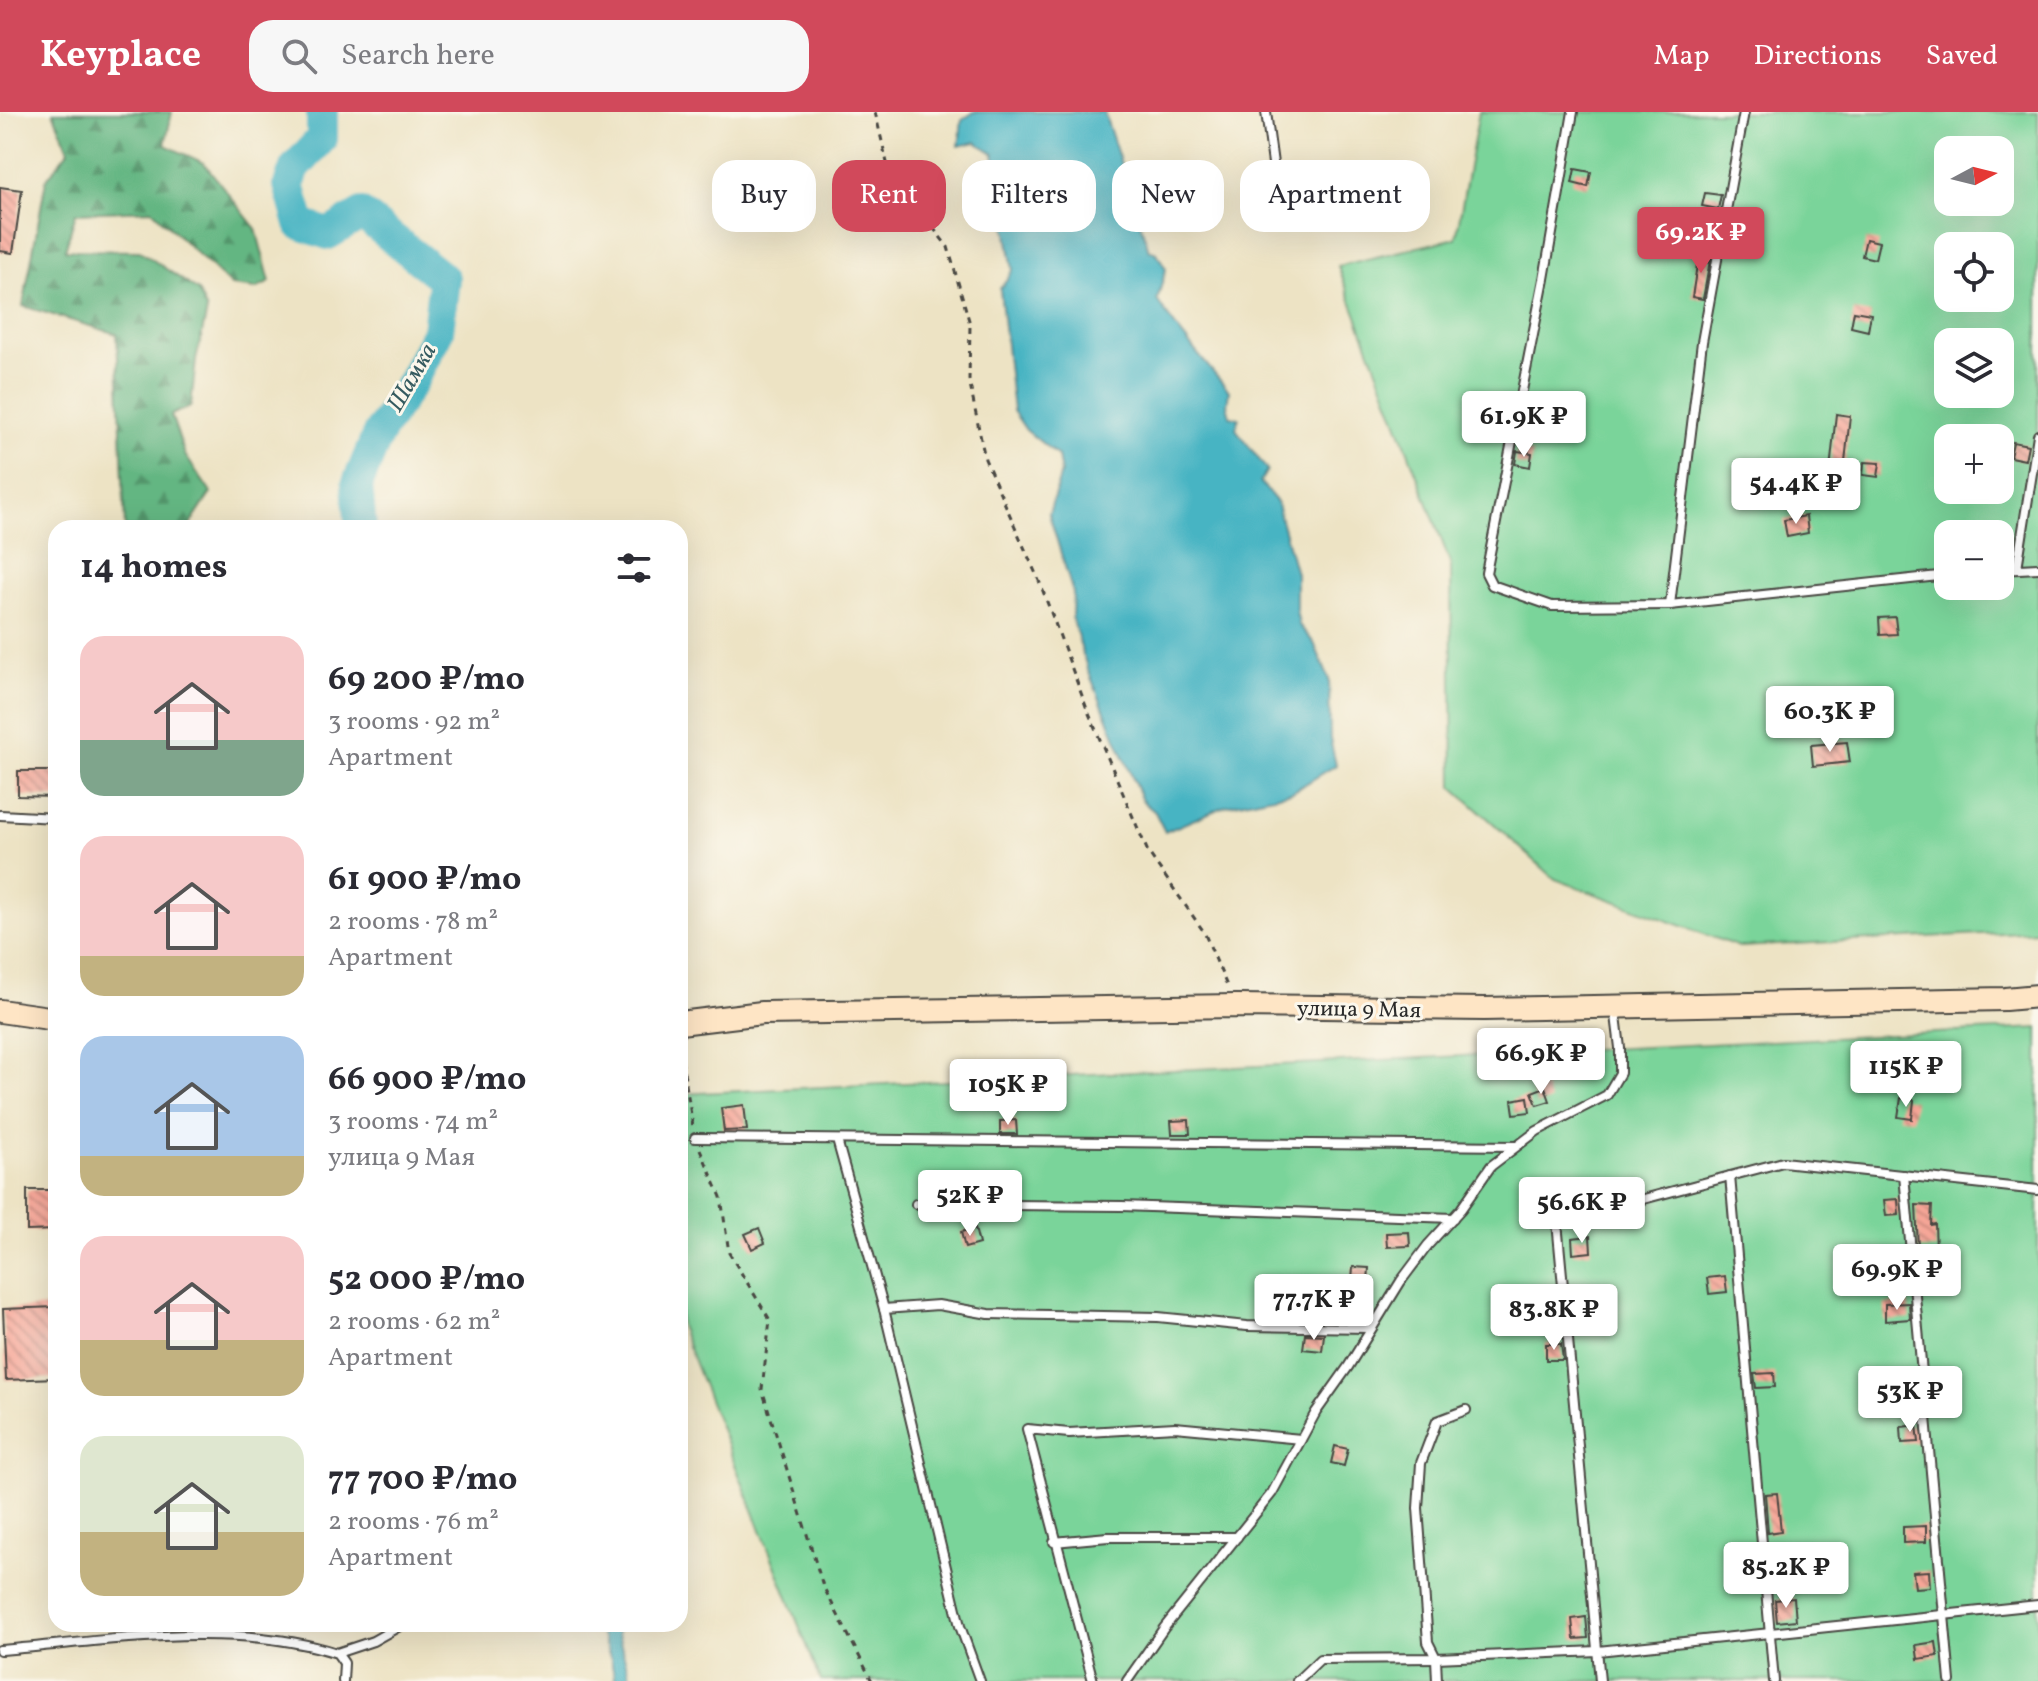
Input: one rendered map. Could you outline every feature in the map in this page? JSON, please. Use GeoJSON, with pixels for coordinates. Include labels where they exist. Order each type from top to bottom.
{"type":"FeatureCollection","features":[{"type":"Feature","properties":{"kind":"main road","name":"улица 9 Мая"},"geometry":{"type":"LineString","coordinates":[[688,1022],[762,1013],[1236,1006],[1484,1009],[2038,996]]}},
{"type":"Feature","properties":{"kind":"main road"},"geometry":{"type":"LineString","coordinates":[[0,1011],[48,1018]]}},
{"type":"Feature","properties":{"kind":"lane"},"geometry":{"type":"LineString","coordinates":[[1266,112],[1272,160]]}},
{"type":"Feature","properties":{"kind":"lane"},"geometry":{"type":"LineString","coordinates":[[1573,112],[1544,279],[1486,573],[1492,585],[1552,606],[1670,605],[1934,577]]}},
{"type":"Feature","properties":{"kind":"lane"},"geometry":{"type":"LineString","coordinates":[[1670,605],[1702,342],[1744,112]]}},
{"type":"Feature","properties":{"kind":"lane"},"geometry":{"type":"LineString","coordinates":[[2017,568],[2038,435]]}},
{"type":"Feature","properties":{"kind":"lane"},"geometry":{"type":"LineString","coordinates":[[2014,568],[2038,568]]}},
{"type":"Feature","properties":{"kind":"lane"},"geometry":{"type":"LineString","coordinates":[[0,815],[48,818]]}},
{"type":"Feature","properties":{"kind":"lane"},"geometry":{"type":"LineString","coordinates":[[1127,1681],[1164,1628],[1272,1493],[1301,1439],[1370,1328],[1428,1245],[1453,1218],[1491,1166],[1537,1131],[1607,1095],[1620,1073],[1615,1006]]}},
{"type":"Feature","properties":{"kind":"lane"},"geometry":{"type":"LineString","coordinates":[[695,1138],[1517,1146]]}},
{"type":"Feature","properties":{"kind":"lane"},"geometry":{"type":"LineString","coordinates":[[837,1140],[884,1309],[960,1626],[980,1681]]}},
{"type":"Feature","properties":{"kind":"lane"},"geometry":{"type":"LineString","coordinates":[[1600,1681],[1557,1222],[1783,1162],[2038,1190]]}},
{"type":"Feature","properties":{"kind":"lane"},"geometry":{"type":"LineString","coordinates":[[1904,1175],[1950,1681]]}},
{"type":"Feature","properties":{"kind":"lane"},"geometry":{"type":"LineString","coordinates":[[1730,1176],[1774,1681]]}},
{"type":"Feature","properties":{"kind":"lane"},"geometry":{"type":"LineString","coordinates":[[916,1204],[1138,1206],[1453,1218]]}},
{"type":"Feature","properties":{"kind":"lane"},"geometry":{"type":"LineString","coordinates":[[884,1309],[938,1305],[989,1314],[1158,1317],[1247,1326],[1370,1328]]}},
{"type":"Feature","properties":{"kind":"lane"},"geometry":{"type":"LineString","coordinates":[[1437,1681],[1436,1658],[1428,1642],[1419,1522],[1421,1463],[1437,1421],[1466,1410]]}},
{"type":"Feature","properties":{"kind":"lane"},"geometry":{"type":"LineString","coordinates":[[1093,1681],[1054,1542],[1027,1429],[1069,1433],[1175,1427],[1301,1439]]}},
{"type":"Feature","properties":{"kind":"lane"},"geometry":{"type":"LineString","coordinates":[[1054,1542],[1108,1537],[1237,1537]]}},
{"type":"Feature","properties":{"kind":"lane"},"geometry":{"type":"LineString","coordinates":[[1297,1681],[1320,1659],[1598,1651],[2038,1605]]}},
{"type":"Feature","properties":{"kind":"lane"},"geometry":{"type":"LineString","coordinates":[[0,1650],[181,1635],[258,1639],[337,1653],[389,1632]]}},
{"type":"Feature","properties":{"kind":"lane"},"geometry":{"type":"LineString","coordinates":[[337,1653],[344,1663],[343,1681]]}},
{"type":"Feature","properties":{"kind":"path"},"geometry":{"type":"LineString","coordinates":[[875,112],[889,171],[948,247],[970,324],[969,380],[985,459],[1040,583],[1087,709],[1148,852],[1204,932],[1236,1006]]}},
{"type":"Feature","properties":{"kind":"path"},"geometry":{"type":"LineString","coordinates":[[688,1096],[695,1138],[721,1197],[729,1253],[770,1320],[762,1389],[823,1586],[872,1681]]}},
{"type":"Feature","properties":{"kind":"green space"},"geometry":{"type":"Polygon","coordinates":[[[53,112],[172,112],[165,145],[204,163],[256,229],[270,282],[256,289],[231,286],[152,210],[76,213],[65,250],[140,251],[198,291],[207,311],[196,360],[191,406],[171,415],[185,455],[211,493],[193,520],[125,520],[117,334],[23,306],[46,180],[69,150],[53,112]]]}},
{"type":"Feature","properties":{"kind":"green space"},"geometry":{"type":"Polygon","coordinates":[[[1479,112],[2038,112],[2038,931],[1739,947],[1555,879],[1453,787],[1451,565],[1338,266],[1456,238],[1479,112]]]}},
{"type":"Feature","properties":{"kind":"green space"},"geometry":{"type":"Polygon","coordinates":[[[2038,1028],[2038,1681],[821,1681],[688,1346],[688,1094],[2038,1028]]]}},
{"type":"Feature","properties":{"kind":"water"},"geometry":{"type":"Polygon","coordinates":[[[974,112],[1104,112],[1120,160],[1112,160],[1112,232],[1143,232],[1149,250],[1157,253],[1166,269],[1157,300],[1229,391],[1227,405],[1230,416],[1239,418],[1236,429],[1267,470],[1260,482],[1276,501],[1296,574],[1299,625],[1314,643],[1329,679],[1330,739],[1336,765],[1292,792],[1225,806],[1165,832],[1155,812],[1142,801],[1087,668],[1072,617],[1073,593],[1049,514],[1061,473],[1058,456],[1026,430],[1013,411],[1000,289],[1013,270],[1007,232],[1096,232],[1096,160],[995,160],[994,154],[976,142],[959,146],[962,120],[974,112]]]}},
{"type":"Feature","properties":{"kind":"water"},"geometry":{"type":"Polygon","coordinates":[[[599,1632],[617,1632],[631,1681],[615,1681],[611,1659],[599,1632]]]}},
{"type":"Feature","properties":{"kind":"building"},"geometry":{"type":"Polygon","coordinates":[[[1575,169],[1591,172],[1588,187],[1572,183],[1575,169]]]}},
{"type":"Feature","properties":{"kind":"building"},"geometry":{"type":"Polygon","coordinates":[[[0,187],[22,190],[13,253],[0,251],[0,187]]]}},
{"type":"Feature","properties":{"kind":"building"},"geometry":{"type":"Polygon","coordinates":[[[1705,193],[1721,195],[1718,209],[1702,206],[1705,193]]]}},
{"type":"Feature","properties":{"kind":"building"},"geometry":{"type":"Polygon","coordinates":[[[1866,239],[1879,242],[1875,259],[1862,256],[1866,239]]]}},
{"type":"Feature","properties":{"kind":"building"},"geometry":{"type":"Polygon","coordinates":[[[1699,252],[1711,255],[1703,299],[1692,297],[1699,252]]]}},
{"type":"Feature","properties":{"kind":"building"},"geometry":{"type":"Polygon","coordinates":[[[1854,311],[1871,314],[1868,331],[1851,327],[1854,311]]]}},
{"type":"Feature","properties":{"kind":"building"},"geometry":{"type":"Polygon","coordinates":[[[1836,414],[1850,416],[1844,471],[1830,470],[1836,414]]]}},
{"type":"Feature","properties":{"kind":"building"},"geometry":{"type":"Polygon","coordinates":[[[2014,442],[2028,445],[2025,460],[2014,458],[2014,442]]]}},
{"type":"Feature","properties":{"kind":"building"},"geometry":{"type":"Polygon","coordinates":[[[1517,451],[1532,453],[1530,467],[1515,464],[1517,451]]]}},
{"type":"Feature","properties":{"kind":"building"},"geometry":{"type":"Polygon","coordinates":[[[1864,462],[1880,463],[1878,477],[1863,475],[1864,462]]]}},
{"type":"Feature","properties":{"kind":"building"},"geometry":{"type":"Polygon","coordinates":[[[1806,516],[1808,533],[1787,537],[1784,520],[1806,516]]]}},
{"type":"Feature","properties":{"kind":"building"},"geometry":{"type":"Polygon","coordinates":[[[1895,617],[1897,634],[1880,635],[1879,618],[1895,617]]]}},
{"type":"Feature","properties":{"kind":"building"},"geometry":{"type":"Polygon","coordinates":[[[1847,742],[1850,762],[1813,766],[1811,745],[1847,742]]]}},
{"type":"Feature","properties":{"kind":"building"},"geometry":{"type":"Polygon","coordinates":[[[18,771],[48,771],[48,797],[18,796],[18,771]]]}},
{"type":"Feature","properties":{"kind":"building"},"geometry":{"type":"Polygon","coordinates":[[[1545,1087],[1550,1101],[1537,1105],[1532,1092],[1545,1087]]]}},
{"type":"Feature","properties":{"kind":"building"},"geometry":{"type":"Polygon","coordinates":[[[1528,1097],[1530,1112],[1514,1114],[1512,1100],[1528,1097]]]}},
{"type":"Feature","properties":{"kind":"building"},"geometry":{"type":"Polygon","coordinates":[[[1901,1098],[1914,1100],[1912,1119],[1898,1117],[1901,1098]]]}},
{"type":"Feature","properties":{"kind":"building"},"geometry":{"type":"Polygon","coordinates":[[[744,1105],[747,1130],[724,1131],[721,1108],[744,1105]]]}},
{"type":"Feature","properties":{"kind":"building"},"geometry":{"type":"Polygon","coordinates":[[[1016,1120],[1017,1134],[1000,1134],[1000,1121],[1016,1120]]]}},
{"type":"Feature","properties":{"kind":"building"},"geometry":{"type":"Polygon","coordinates":[[[1189,1120],[1190,1134],[1172,1134],[1171,1121],[1189,1120]]]}},
{"type":"Feature","properties":{"kind":"building"},"geometry":{"type":"Polygon","coordinates":[[[1584,1184],[1589,1197],[1576,1202],[1571,1189],[1584,1184]]]}},
{"type":"Feature","properties":{"kind":"building"},"geometry":{"type":"Polygon","coordinates":[[[27,1190],[48,1190],[48,1230],[27,1231],[27,1190]]]}},
{"type":"Feature","properties":{"kind":"building"},"geometry":{"type":"Polygon","coordinates":[[[1898,1199],[1899,1215],[1886,1216],[1884,1200],[1898,1199]]]}},
{"type":"Feature","properties":{"kind":"building"},"geometry":{"type":"Polygon","coordinates":[[[1916,1205],[1932,1206],[1931,1225],[1935,1224],[1936,1249],[1918,1249],[1916,1205]]]}},
{"type":"Feature","properties":{"kind":"building"},"geometry":{"type":"Polygon","coordinates":[[[759,1228],[765,1243],[752,1249],[745,1234],[759,1228]]]}},
{"type":"Feature","properties":{"kind":"building"},"geometry":{"type":"Polygon","coordinates":[[[975,1228],[979,1244],[965,1248],[961,1232],[975,1228]]]}},
{"type":"Feature","properties":{"kind":"building"},"geometry":{"type":"Polygon","coordinates":[[[1409,1232],[1410,1246],[1387,1247],[1386,1233],[1409,1232]]]}},
{"type":"Feature","properties":{"kind":"building"},"geometry":{"type":"Polygon","coordinates":[[[1590,1236],[1591,1252],[1573,1254],[1572,1238],[1590,1236]]]}},
{"type":"Feature","properties":{"kind":"building"},"geometry":{"type":"Polygon","coordinates":[[[1895,1251],[1898,1269],[1883,1271],[1880,1253],[1895,1251]]]}},
{"type":"Feature","properties":{"kind":"building"},"geometry":{"type":"Polygon","coordinates":[[[1353,1267],[1369,1268],[1368,1282],[1352,1281],[1353,1267]]]}},
{"type":"Feature","properties":{"kind":"building"},"geometry":{"type":"Polygon","coordinates":[[[1725,1276],[1727,1292],[1709,1294],[1707,1278],[1725,1276]]]}},
{"type":"Feature","properties":{"kind":"building"},"geometry":{"type":"Polygon","coordinates":[[[1909,1303],[1910,1319],[1885,1321],[1885,1304],[1909,1303]]]}},
{"type":"Feature","properties":{"kind":"building"},"geometry":{"type":"Polygon","coordinates":[[[48,1307],[48,1378],[6,1380],[3,1309],[48,1307]]]}},
{"type":"Feature","properties":{"kind":"building"},"geometry":{"type":"Polygon","coordinates":[[[1305,1334],[1324,1335],[1322,1351],[1303,1349],[1305,1334]]]}},
{"type":"Feature","properties":{"kind":"building"},"geometry":{"type":"Polygon","coordinates":[[[1546,1344],[1561,1344],[1563,1360],[1546,1360],[1546,1344]]]}},
{"type":"Feature","properties":{"kind":"building"},"geometry":{"type":"Polygon","coordinates":[[[1774,1373],[1775,1387],[1756,1388],[1754,1374],[1774,1373]]]}},
{"type":"Feature","properties":{"kind":"building"},"geometry":{"type":"Polygon","coordinates":[[[1917,1425],[1919,1442],[1902,1443],[1901,1427],[1917,1425]]]}},
{"type":"Feature","properties":{"kind":"building"},"geometry":{"type":"Polygon","coordinates":[[[1335,1446],[1348,1449],[1344,1466],[1331,1463],[1335,1446]]]}},
{"type":"Feature","properties":{"kind":"building"},"geometry":{"type":"Polygon","coordinates":[[[1777,1493],[1781,1531],[1768,1533],[1765,1494],[1777,1493]]]}},
{"type":"Feature","properties":{"kind":"building"},"geometry":{"type":"Polygon","coordinates":[[[1926,1526],[1926,1542],[1903,1543],[1903,1527],[1926,1526]]]}},
{"type":"Feature","properties":{"kind":"building"},"geometry":{"type":"Polygon","coordinates":[[[1929,1571],[1930,1587],[1915,1588],[1913,1572],[1929,1571]]]}},
{"type":"Feature","properties":{"kind":"building"},"geometry":{"type":"Polygon","coordinates":[[[1794,1598],[1796,1620],[1777,1622],[1775,1600],[1794,1598]]]}},
{"type":"Feature","properties":{"kind":"building"},"geometry":{"type":"Polygon","coordinates":[[[1586,1617],[1588,1638],[1574,1639],[1572,1619],[1586,1617]]]}},
{"type":"Feature","properties":{"kind":"building"},"geometry":{"type":"Polygon","coordinates":[[[1936,1642],[1938,1656],[1918,1659],[1916,1645],[1936,1642]]]}},
{"type":"Feature","properties":{"kind":"waterway","name":"Шамка"},"geometry":{"type":"LineString","coordinates":[[322,112],[322,138],[295,168],[289,185],[300,224],[328,234],[362,214],[444,279],[438,331],[412,382],[378,434],[357,485],[360,520]]}}]}
